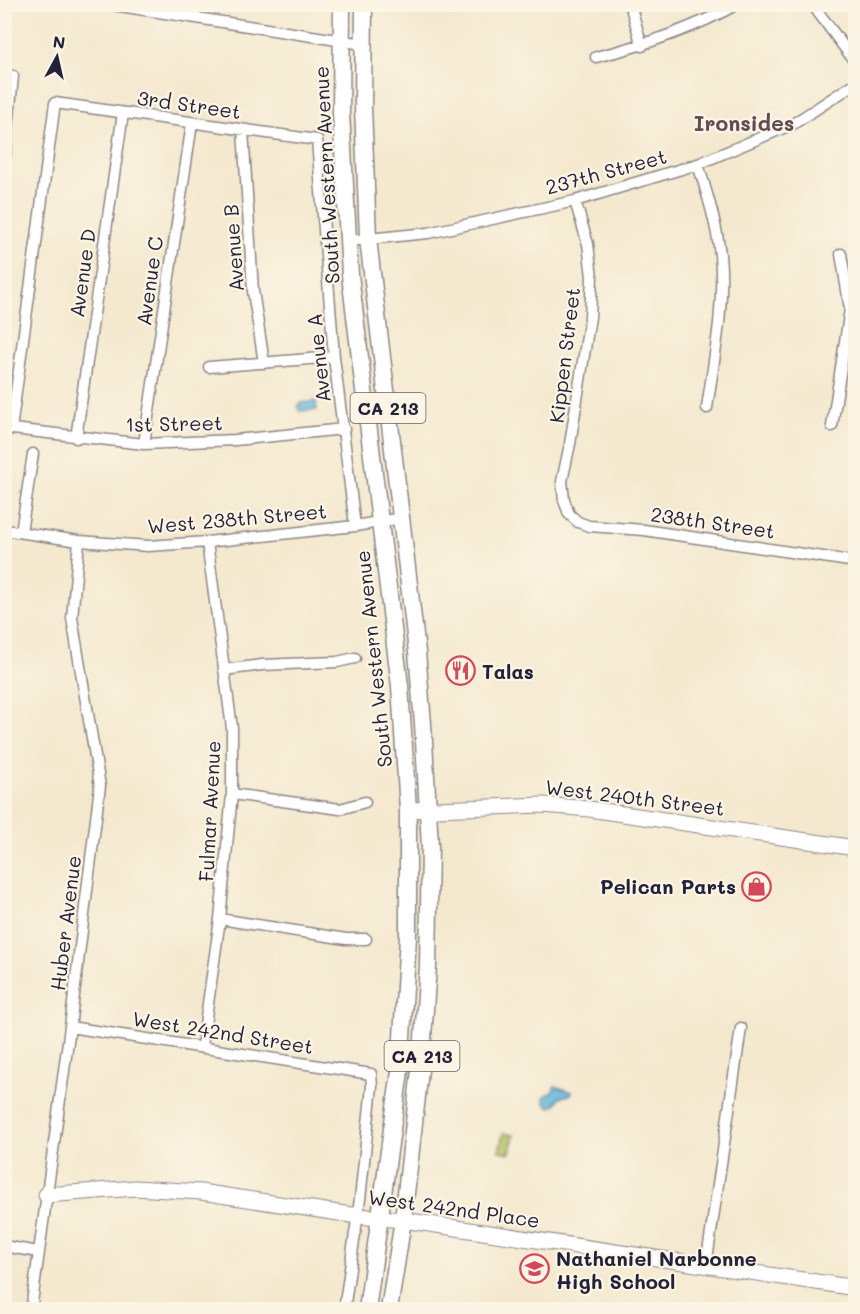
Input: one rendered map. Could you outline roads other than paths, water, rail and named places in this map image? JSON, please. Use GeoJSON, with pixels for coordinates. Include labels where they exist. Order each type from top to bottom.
{"type":"FeatureCollection","features":[{"type":"Feature","properties":{"kind":"main road","name":"South Western Avenue"},"geometry":{"type":"LineString","coordinates":[[342,4],[341,113],[350,275],[400,686],[408,810],[408,937],[405,1003],[397,1100],[367,1310]]}},
{"type":"Feature","properties":{"kind":"main road","name":"South Western Avenue"},"geometry":{"type":"LineString","coordinates":[[364,4],[364,148],[368,239],[420,683],[430,869],[428,966],[422,1052],[403,1220],[389,1310]]}},
{"type":"Feature","properties":{"kind":"street"},"geometry":{"type":"LineString","coordinates":[[107,4],[363,44]]}},
{"type":"Feature","properties":{"kind":"street"},"geometry":{"type":"LineString","coordinates":[[630,4],[642,45]]}},
{"type":"Feature","properties":{"kind":"street"},"geometry":{"type":"LineString","coordinates":[[596,57],[642,45],[721,13],[737,4]]}},
{"type":"Feature","properties":{"kind":"street"},"geometry":{"type":"LineString","coordinates":[[812,4],[855,63]]}},
{"type":"Feature","properties":{"kind":"street"},"geometry":{"type":"LineString","coordinates":[[4,168],[9,75]]}},
{"type":"Feature","properties":{"kind":"street","name":"237th Street"},"geometry":{"type":"LineString","coordinates":[[348,241],[428,233],[575,201],[699,164],[793,124],[855,83]]}},
{"type":"Feature","properties":{"kind":"street","name":"3rd Street"},"geometry":{"type":"LineString","coordinates":[[8,429],[56,103],[317,140]]}},
{"type":"Feature","properties":{"kind":"street","name":"Avenue D"},"geometry":{"type":"LineString","coordinates":[[76,438],[123,113]]}},
{"type":"Feature","properties":{"kind":"street","name":"Avenue C"},"geometry":{"type":"LineString","coordinates":[[144,444],[192,123]]}},
{"type":"Feature","properties":{"kind":"street","name":"Avenue B"},"geometry":{"type":"LineString","coordinates":[[243,130],[253,291],[264,363]]}},
{"type":"Feature","properties":{"kind":"street","name":"Avenue A"},"geometry":{"type":"LineString","coordinates":[[317,140],[334,357],[355,526]]}},
{"type":"Feature","properties":{"kind":"street"},"geometry":{"type":"LineString","coordinates":[[699,164],[716,228],[721,282],[718,333],[707,408]]}},
{"type":"Feature","properties":{"kind":"street","name":"Kippen Street"},"geometry":{"type":"LineString","coordinates":[[569,514],[564,500],[562,481],[590,317],[592,276],[588,244],[575,201]]}},
{"type":"Feature","properties":{"kind":"street"},"geometry":{"type":"LineString","coordinates":[[832,426],[853,309],[841,254]]}},
{"type":"Feature","properties":{"kind":"street"},"geometry":{"type":"LineString","coordinates":[[209,367],[334,357]]}},
{"type":"Feature","properties":{"kind":"street","name":"1st Street"},"geometry":{"type":"LineString","coordinates":[[8,429],[144,444],[235,441],[344,429]]}},
{"type":"Feature","properties":{"kind":"street"},"geometry":{"type":"LineString","coordinates":[[21,532],[33,454]]}},
{"type":"Feature","properties":{"kind":"street","name":"238th Street"},"geometry":{"type":"LineString","coordinates":[[569,514],[578,522],[589,526],[633,529],[855,562]]}},
{"type":"Feature","properties":{"kind":"street","name":"West 238th Street"},"geometry":{"type":"LineString","coordinates":[[4,530],[79,541],[148,546],[355,526],[402,518]]}},
{"type":"Feature","properties":{"kind":"street","name":"Huber Avenue"},"geometry":{"type":"LineString","coordinates":[[31,1310],[100,786],[72,618],[79,541]]}},
{"type":"Feature","properties":{"kind":"street","name":"Fulmar Avenue"},"geometry":{"type":"LineString","coordinates":[[202,1046],[220,919],[232,794],[232,728],[207,542]]}},
{"type":"Feature","properties":{"kind":"street"},"geometry":{"type":"LineString","coordinates":[[224,670],[262,665],[337,662],[355,658]]}},
{"type":"Feature","properties":{"kind":"street"},"geometry":{"type":"LineString","coordinates":[[232,794],[339,809],[365,802]]}},
{"type":"Feature","properties":{"kind":"street","name":"West 240th Street"},"geometry":{"type":"LineString","coordinates":[[408,810],[543,805],[589,809],[855,848]]}},
{"type":"Feature","properties":{"kind":"street"},"geometry":{"type":"LineString","coordinates":[[220,919],[346,939],[366,939]]}},
{"type":"Feature","properties":{"kind":"street","name":"West 242nd Street"},"geometry":{"type":"LineString","coordinates":[[70,1027],[371,1074],[372,1086],[358,1216]]}},
{"type":"Feature","properties":{"kind":"street"},"geometry":{"type":"LineString","coordinates":[[706,1266],[741,1028]]}},
{"type":"Feature","properties":{"kind":"street","name":"West 242nd Place"},"geometry":{"type":"LineString","coordinates":[[46,1195],[135,1188],[201,1192],[855,1288]]}},
{"type":"Feature","properties":{"kind":"street"},"geometry":{"type":"LineString","coordinates":[[344,1310],[358,1216]]}},
{"type":"Feature","properties":{"kind":"street"},"geometry":{"type":"LineString","coordinates":[[4,1246],[38,1252]]}},
{"type":"Feature","properties":{"kind":"water"},"geometry":{"type":"Polygon","coordinates":[[[316,401],[317,410],[299,411],[298,406],[301,403],[316,401]]]}},
{"type":"Feature","properties":{"kind":"water"},"geometry":{"type":"Polygon","coordinates":[[[555,1086],[572,1092],[570,1095],[560,1097],[556,1105],[550,1107],[545,1103],[544,1097],[552,1092],[555,1086]]]}},
{"type":"Feature","properties":{"kind":"place","name":"Talas"},"geometry":{"type":"Point","coordinates":[461,671]}},
{"type":"Feature","properties":{"kind":"place","name":"Pelican Parts"},"geometry":{"type":"Point","coordinates":[757,886]}},
{"type":"Feature","properties":{"kind":"place","name":"Nathaniel Narbonne High School"},"geometry":{"type":"Point","coordinates":[535,1269]}},
{"type":"Feature","properties":{"kind":"district","name":"Ironsides"},"geometry":{"type":"Point","coordinates":[744,122]}}]}
